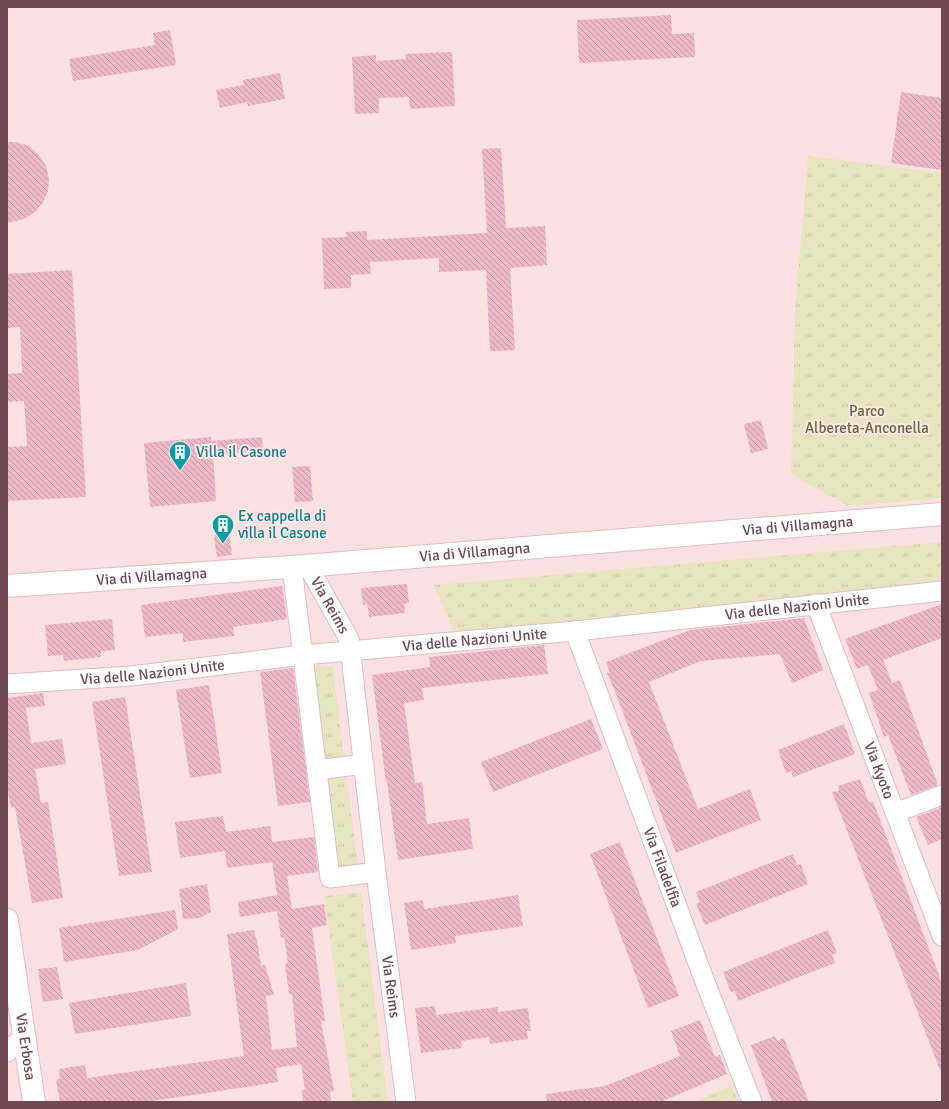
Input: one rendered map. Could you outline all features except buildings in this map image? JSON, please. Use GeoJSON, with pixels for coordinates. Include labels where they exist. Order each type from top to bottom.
{"type":"FeatureCollection","features":[{"type":"Feature","properties":{"kind":"main road","name":"Via di Villamagna"},"geometry":{"type":"LineString","coordinates":[[7,586],[300,567],[942,514]]}},
{"type":"Feature","properties":{"kind":"main road","name":"Via Erbosa"},"geometry":{"type":"LineString","coordinates":[[7,920],[34,1102]]}},
{"type":"Feature","properties":{"kind":"street","name":"Via Reims"},"geometry":{"type":"LineString","coordinates":[[300,567],[349,639],[376,872],[406,1102]]}},
{"type":"Feature","properties":{"kind":"street","name":"Via Reims"},"geometry":{"type":"LineString","coordinates":[[300,567],[303,655],[330,878],[376,872]]}},
{"type":"Feature","properties":{"kind":"street","name":"Via delle Nazioni Unite"},"geometry":{"type":"LineString","coordinates":[[7,684],[131,676],[303,655],[351,652],[575,631],[942,591]]}},
{"type":"Feature","properties":{"kind":"street","name":"Via Kyoto"},"geometry":{"type":"LineString","coordinates":[[816,604],[942,936]]}},
{"type":"Feature","properties":{"kind":"street","name":"Via Filadelfia"},"geometry":{"type":"LineString","coordinates":[[575,631],[702,974],[752,1102]]}},
{"type":"Feature","properties":{"kind":"street"},"geometry":{"type":"LineString","coordinates":[[317,770],[364,764]]}},
{"type":"Feature","properties":{"kind":"street"},"geometry":{"type":"LineString","coordinates":[[895,813],[942,795]]}},
{"type":"Feature","properties":{"kind":"street"},"geometry":{"type":"LineString","coordinates":[[7,1052],[24,1036]]}},
{"type":"Feature","properties":{"kind":"green space","name":"Parco Albereta-Anconella"},"geometry":{"type":"Polygon","coordinates":[[[808,156],[942,173],[942,498],[848,506],[791,474],[795,311],[808,156]]]}},
{"type":"Feature","properties":{"kind":"green space"},"geometry":{"type":"Polygon","coordinates":[[[942,542],[942,583],[456,636],[434,585],[942,542]]]}},
{"type":"Feature","properties":{"kind":"green space"},"geometry":{"type":"Polygon","coordinates":[[[333,666],[344,760],[321,763],[308,667],[333,666]]]}},
{"type":"Feature","properties":{"kind":"green space"},"geometry":{"type":"Polygon","coordinates":[[[346,773],[358,868],[336,870],[324,775],[346,773]]]}},
{"type":"Feature","properties":{"kind":"green space"},"geometry":{"type":"Polygon","coordinates":[[[361,892],[388,1102],[353,1102],[324,896],[361,892]]]}},
{"type":"Feature","properties":{"kind":"green space"},"geometry":{"type":"Polygon","coordinates":[[[732,1086],[739,1102],[695,1102],[732,1086]]]}},
{"type":"Feature","properties":{"kind":"place","name":"Villa il Casone"},"geometry":{"type":"Point","coordinates":[180,472]}},
{"type":"Feature","properties":{"kind":"place","name":"Ex cappella di villa il Casone"},"geometry":{"type":"Point","coordinates":[223,544]}}]}
